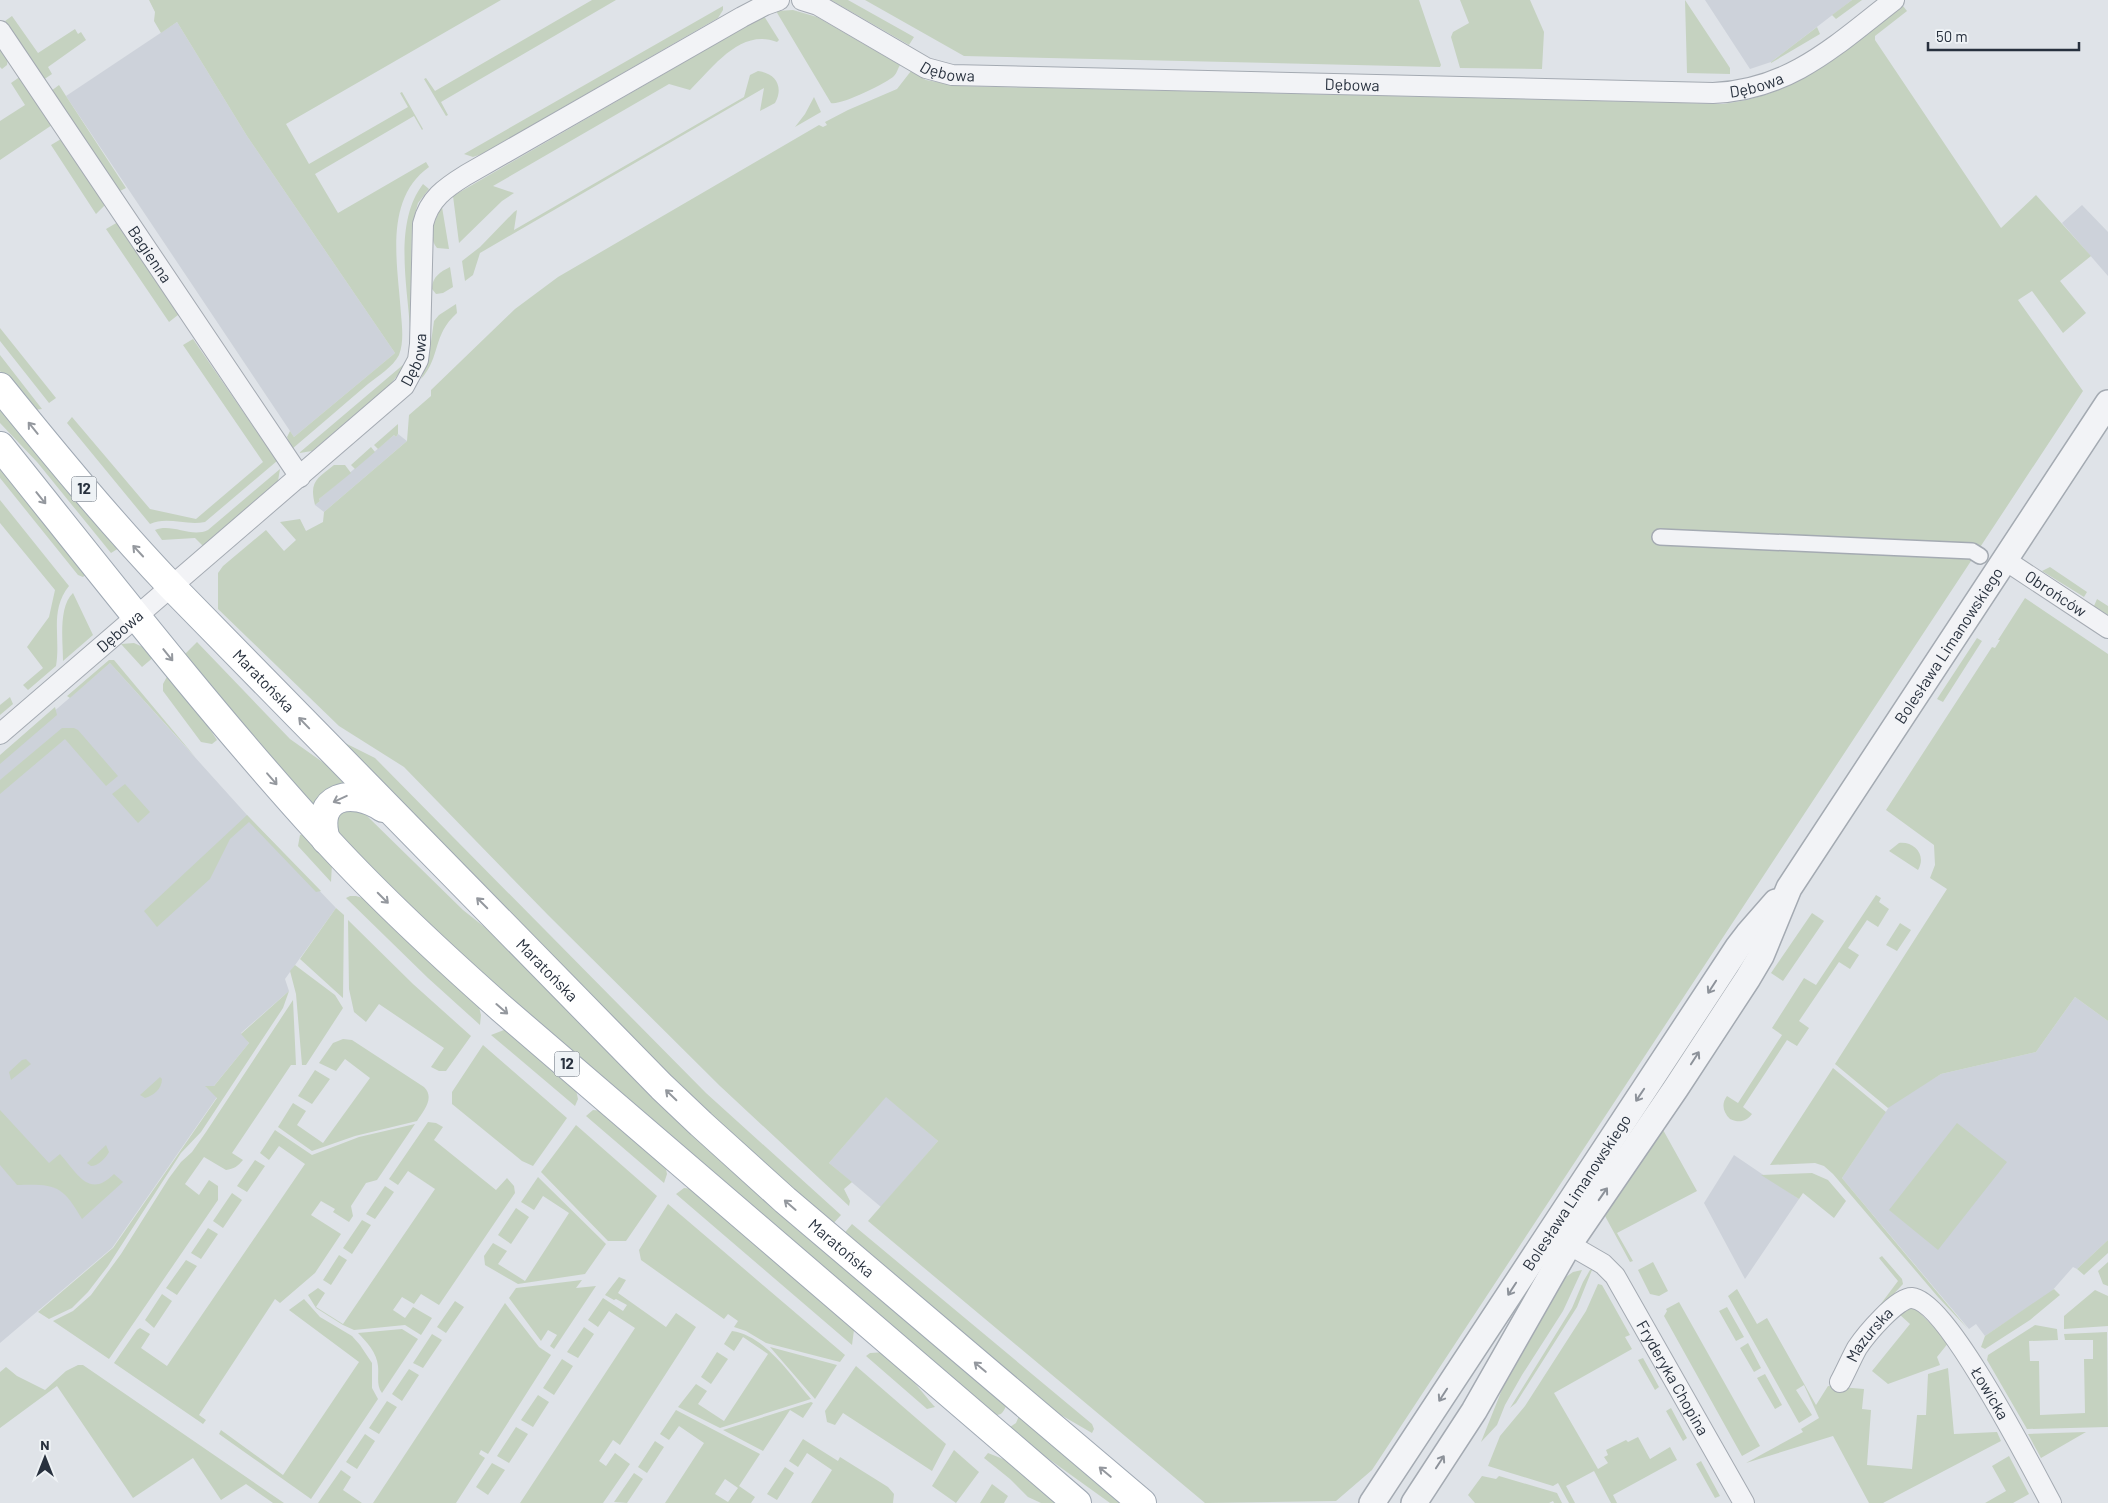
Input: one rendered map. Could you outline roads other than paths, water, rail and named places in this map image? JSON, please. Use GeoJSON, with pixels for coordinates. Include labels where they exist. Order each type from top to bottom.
{"type":"FeatureCollection","features":[{"type":"Feature","properties":{"kind":"main road","name":"Maratońska"},"geometry":{"type":"LineString","coordinates":[[0,387],[131,544],[662,1087],[785,1200],[1011,1394],[1142,1503]]}},
{"type":"Feature","properties":{"kind":"main road","name":"12"},"geometry":{"type":"LineString","coordinates":[[0,446],[197,692],[326,840],[392,906],[469,980],[1077,1503]]}},
{"type":"Feature","properties":{"kind":"main road"},"geometry":{"type":"LineString","coordinates":[[326,840],[323,828],[325,812],[335,800],[341,797],[358,796],[371,800],[399,819]]}},
{"type":"Feature","properties":{"kind":"main road"},"geometry":{"type":"LineString","coordinates":[[989,1427],[1001,1424],[1010,1416],[1013,1405],[1011,1394]]}},
{"type":"Feature","properties":{"kind":"street","name":"Dębowa"},"geometry":{"type":"LineString","coordinates":[[0,734],[396,395],[410,378],[418,360],[420,344],[423,224],[429,206],[441,192],[466,175],[742,17],[778,0]]}},
{"type":"Feature","properties":{"kind":"street","name":"Dębowa"},"geometry":{"type":"LineString","coordinates":[[802,0],[818,5],[926,68],[952,75],[1713,93],[1751,89],[1785,77],[1826,52],[1894,0]]}},
{"type":"Feature","properties":{"kind":"street","name":"Bagienna"},"geometry":{"type":"LineString","coordinates":[[0,31],[300,476]]}},
{"type":"Feature","properties":{"kind":"street","name":"Bolesława Limanowskiego"},"geometry":{"type":"LineString","coordinates":[[1372,1503],[1748,934],[1790,888],[2108,403]]}},
{"type":"Feature","properties":{"kind":"street"},"geometry":{"type":"LineString","coordinates":[[1660,537],[1972,551],[1980,556]]}},
{"type":"Feature","properties":{"kind":"street","name":"Obrońców"},"geometry":{"type":"LineString","coordinates":[[2005,560],[2108,628]]}},
{"type":"Feature","properties":{"kind":"street","name":"Bolesława Limanowskiego"},"geometry":{"type":"LineString","coordinates":[[1414,1503],[1474,1411],[1568,1246],[1676,1088],[1748,978],[1761,956],[1790,888]]}},
{"type":"Feature","properties":{"kind":"street"},"geometry":{"type":"LineString","coordinates":[[1583,1223],[1586,1248],[1594,1259]]}},
{"type":"Feature","properties":{"kind":"street"},"geometry":{"type":"LineString","coordinates":[[1555,1224],[1556,1236],[1568,1246],[1594,1259]]}},
{"type":"Feature","properties":{"kind":"street","name":"Fryderyka Chopina"},"geometry":{"type":"LineString","coordinates":[[1594,1259],[1608,1270],[1619,1283],[1744,1503]]}},
{"type":"Feature","properties":{"kind":"street","name":"Mazurska"},"geometry":{"type":"LineString","coordinates":[[1840,1382],[1858,1347],[1886,1314],[1902,1301],[1911,1298]]}},
{"type":"Feature","properties":{"kind":"street","name":"Łowicka"},"geometry":{"type":"LineString","coordinates":[[1911,1298],[1928,1307],[1963,1348],[2051,1503]]}}]}
